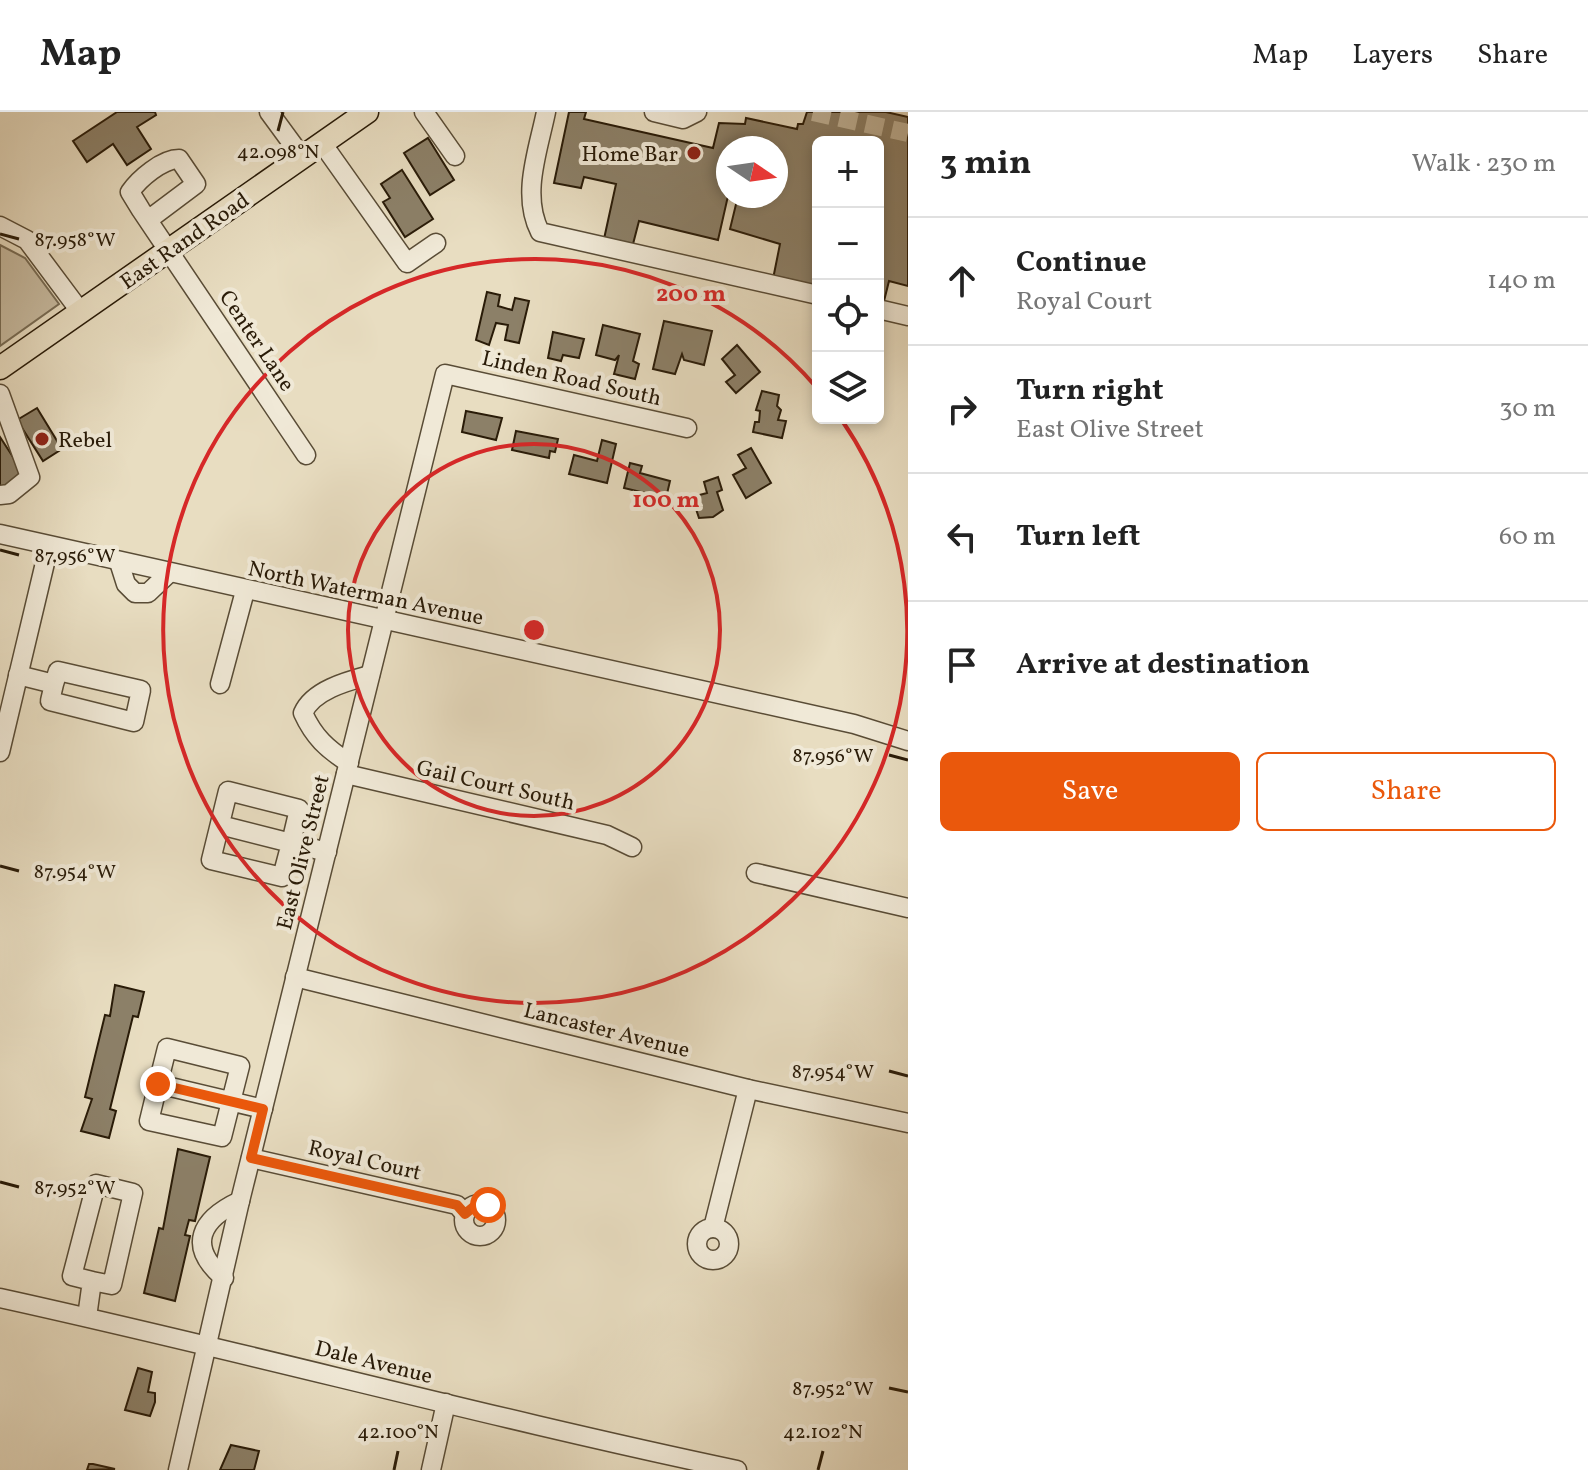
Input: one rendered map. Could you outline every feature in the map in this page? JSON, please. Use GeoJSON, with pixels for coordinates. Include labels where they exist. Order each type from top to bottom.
{"type":"FeatureCollection","features":[{"type":"Feature","properties":{"kind":"main road","name":"East Rand Road"},"geometry":{"type":"LineString","coordinates":[[0,368],[367,112]]}},
{"type":"Feature","properties":{"kind":"street"},"geometry":{"type":"LineString","coordinates":[[269,112],[302,157]]}},
{"type":"Feature","properties":{"kind":"street"},"geometry":{"type":"LineString","coordinates":[[424,112],[455,156]]}},
{"type":"Feature","properties":{"kind":"street"},"geometry":{"type":"LineString","coordinates":[[546,112],[532,178],[530,212],[540,232],[812,294]]}},
{"type":"Feature","properties":{"kind":"street"},"geometry":{"type":"LineString","coordinates":[[654,112],[683,119],[697,112]]}},
{"type":"Feature","properties":{"kind":"street"},"geometry":{"type":"LineString","coordinates":[[322,143],[407,263],[436,243]]}},
{"type":"Feature","properties":{"kind":"street","name":"Center Lane"},"geometry":{"type":"LineString","coordinates":[[148,220],[196,184],[179,159],[171,159],[136,183],[130,192],[148,220],[306,455]]}},
{"type":"Feature","properties":{"kind":"street"},"geometry":{"type":"LineString","coordinates":[[0,226],[27,240],[80,311]]}},
{"type":"Feature","properties":{"kind":"street"},"geometry":{"type":"LineString","coordinates":[[884,310],[908,316]]}},
{"type":"Feature","properties":{"kind":"street","name":"Linden Road South"},"geometry":{"type":"LineString","coordinates":[[445,374],[687,428]]}},
{"type":"Feature","properties":{"kind":"street","name":"East Olive Street"},"geometry":{"type":"LineString","coordinates":[[178,1470],[240,1201],[445,374]]}},
{"type":"Feature","properties":{"kind":"street"},"geometry":{"type":"LineString","coordinates":[[0,394],[4,424],[30,477],[9,494],[0,495]]}},
{"type":"Feature","properties":{"kind":"street","name":"North Waterman Avenue"},"geometry":{"type":"LineString","coordinates":[[0,534],[168,574],[854,724],[908,741]]}},
{"type":"Feature","properties":{"kind":"street"},"geometry":{"type":"LineString","coordinates":[[0,752],[49,546]]}},
{"type":"Feature","properties":{"kind":"street"},"geometry":{"type":"LineString","coordinates":[[119,562],[126,584],[135,593],[148,593],[168,574]]}},
{"type":"Feature","properties":{"kind":"street"},"geometry":{"type":"LineString","coordinates":[[220,684],[245,591]]}},
{"type":"Feature","properties":{"kind":"street"},"geometry":{"type":"LineString","coordinates":[[58,671],[141,690],[134,722],[50,701],[54,684],[58,671]]}},
{"type":"Feature","properties":{"kind":"street"},"geometry":{"type":"LineString","coordinates":[[18,675],[54,684]]}},
{"type":"Feature","properties":{"kind":"street"},"geometry":{"type":"LineString","coordinates":[[348,768],[311,730],[303,713],[307,704],[321,695],[344,682],[370,675]]}},
{"type":"Feature","properties":{"kind":"street","name":"Gail Court South"},"geometry":{"type":"LineString","coordinates":[[348,768],[607,835],[632,847]]}},
{"type":"Feature","properties":{"kind":"street"},"geometry":{"type":"LineString","coordinates":[[228,791],[299,809],[291,843],[282,877],[211,860],[228,791]]}},
{"type":"Feature","properties":{"kind":"street"},"geometry":{"type":"LineString","coordinates":[[220,825],[327,852]]}},
{"type":"Feature","properties":{"kind":"street"},"geometry":{"type":"LineString","coordinates":[[756,873],[908,908]]}},
{"type":"Feature","properties":{"kind":"street","name":"Lancaster Avenue"},"geometry":{"type":"LineString","coordinates":[[295,977],[748,1089],[908,1123]]}},
{"type":"Feature","properties":{"kind":"street"},"geometry":{"type":"LineString","coordinates":[[167,1048],[240,1066],[222,1137],[149,1121],[158,1084],[167,1048]]}},
{"type":"Feature","properties":{"kind":"street"},"geometry":{"type":"LineString","coordinates":[[158,1084],[263,1109]]}},
{"type":"Feature","properties":{"kind":"street"},"geometry":{"type":"LineString","coordinates":[[713,1228],[748,1089]]}},
{"type":"Feature","properties":{"kind":"street","name":"Royal Court"},"geometry":{"type":"LineString","coordinates":[[251,1158],[457,1205],[465,1214]]}},
{"type":"Feature","properties":{"kind":"street"},"geometry":{"type":"LineString","coordinates":[[96,1184],[133,1193],[112,1285],[92,1281],[72,1276],[96,1184]]}},
{"type":"Feature","properties":{"kind":"street"},"geometry":{"type":"LineString","coordinates":[[224,1278],[206,1258],[202,1240],[205,1228],[217,1211],[240,1201]]}},
{"type":"Feature","properties":{"kind":"street"},"geometry":{"type":"LineString","coordinates":[[87,1317],[92,1281]]}},
{"type":"Feature","properties":{"kind":"street","name":"Dale Avenue"},"geometry":{"type":"LineString","coordinates":[[0,1298],[209,1344],[695,1466],[737,1470]]}},
{"type":"Feature","properties":{"kind":"street"},"geometry":{"type":"LineString","coordinates":[[431,1470],[446,1403]]}},
{"type":"Feature","properties":{"kind":"shaded area"},"geometry":{"type":"Polygon","coordinates":[[[0,245],[25,258],[59,304],[0,346],[0,245]]]}},
{"type":"Feature","properties":{"kind":"building"},"geometry":{"type":"Polygon","coordinates":[[[117,112],[155,112],[156,115],[137,127],[151,149],[127,165],[113,144],[87,162],[73,141],[117,112]]]}},
{"type":"Feature","properties":{"kind":"building"},"geometry":{"type":"Polygon","coordinates":[[[569,112],[586,112],[584,119],[713,148],[719,123],[745,124],[746,118],[797,129],[798,124],[803,124],[807,112],[886,112],[908,117],[908,286],[889,281],[884,301],[884,136],[812,136],[812,289],[773,279],[780,244],[730,229],[735,208],[788,208],[788,136],[716,136],[716,208],[725,208],[718,240],[639,221],[633,244],[604,239],[616,184],[584,177],[581,188],[554,183],[569,112]]]}},
{"type":"Feature","properties":{"kind":"building"},"geometry":{"type":"Polygon","coordinates":[[[428,138],[454,180],[430,195],[404,153],[428,138]]]}},
{"type":"Feature","properties":{"kind":"building"},"geometry":{"type":"Polygon","coordinates":[[[402,170],[433,219],[405,237],[383,202],[390,198],[381,184],[402,170]]]}},
{"type":"Feature","properties":{"kind":"building"},"geometry":{"type":"Polygon","coordinates":[[[487,292],[500,295],[498,306],[512,310],[515,298],[529,301],[519,343],[505,340],[508,325],[496,323],[489,345],[476,340],[487,292]]]}},
{"type":"Feature","properties":{"kind":"building"},"geometry":{"type":"Polygon","coordinates":[[[664,321],[712,331],[704,365],[684,360],[682,354],[675,374],[653,369],[664,321]]]}},
{"type":"Feature","properties":{"kind":"building"},"geometry":{"type":"Polygon","coordinates":[[[603,325],[640,334],[633,361],[639,364],[635,379],[614,374],[619,355],[615,360],[596,355],[603,325]]]}},
{"type":"Feature","properties":{"kind":"building"},"geometry":{"type":"Polygon","coordinates":[[[553,332],[584,339],[579,358],[563,355],[561,361],[548,358],[553,332]]]}},
{"type":"Feature","properties":{"kind":"building"},"geometry":{"type":"Polygon","coordinates":[[[737,345],[760,372],[736,393],[726,382],[735,375],[722,359],[737,345]]]}},
{"type":"Feature","properties":{"kind":"building"},"geometry":{"type":"Polygon","coordinates":[[[762,391],[779,395],[777,406],[781,410],[778,420],[786,421],[782,438],[753,432],[755,422],[759,422],[760,411],[756,410],[762,391]]]}},
{"type":"Feature","properties":{"kind":"building","name":"Rebel"},"geometry":{"type":"Polygon","coordinates":[[[37,408],[62,449],[43,461],[17,420],[37,408]]]}},
{"type":"Feature","properties":{"kind":"building"},"geometry":{"type":"Polygon","coordinates":[[[466,411],[502,418],[496,440],[462,432],[466,411]]]}},
{"type":"Feature","properties":{"kind":"building"},"geometry":{"type":"Polygon","coordinates":[[[516,431],[558,439],[555,452],[550,451],[549,458],[512,450],[516,431]]]}},
{"type":"Feature","properties":{"kind":"building"},"geometry":{"type":"Polygon","coordinates":[[[0,437],[24,474],[2,489],[0,486],[0,437]]]}},
{"type":"Feature","properties":{"kind":"building"},"geometry":{"type":"Polygon","coordinates":[[[602,440],[616,444],[607,483],[569,474],[574,455],[597,461],[602,440]]]}},
{"type":"Feature","properties":{"kind":"building"},"geometry":{"type":"Polygon","coordinates":[[[751,448],[771,483],[746,498],[733,475],[746,468],[738,455],[751,448]]]}},
{"type":"Feature","properties":{"kind":"building"},"geometry":{"type":"Polygon","coordinates":[[[630,463],[642,466],[640,473],[670,481],[666,498],[624,488],[630,463]]]}},
{"type":"Feature","properties":{"kind":"building"},"geometry":{"type":"Polygon","coordinates":[[[718,477],[722,490],[717,492],[723,510],[713,517],[699,518],[692,497],[707,493],[704,482],[718,477]]]}},
{"type":"Feature","properties":{"kind":"building"},"geometry":{"type":"Polygon","coordinates":[[[115,985],[144,992],[138,1017],[133,1016],[110,1109],[116,1111],[109,1138],[81,1131],[92,1099],[85,1097],[105,1015],[110,1016],[115,985]]]}},
{"type":"Feature","properties":{"kind":"building"},"geometry":{"type":"Polygon","coordinates":[[[178,1149],[210,1157],[195,1221],[189,1220],[185,1235],[190,1236],[175,1301],[144,1293],[159,1228],[163,1229],[178,1149]]]}},
{"type":"Feature","properties":{"kind":"building"},"geometry":{"type":"Polygon","coordinates":[[[138,1368],[152,1372],[148,1392],[155,1393],[155,1402],[150,1416],[125,1410],[138,1368]]]}},
{"type":"Feature","properties":{"kind":"building"},"geometry":{"type":"Polygon","coordinates":[[[231,1445],[259,1451],[254,1470],[220,1470],[231,1445]]]}},
{"type":"Feature","properties":{"kind":"building"},"geometry":{"type":"Polygon","coordinates":[[[89,1464],[93,1464],[115,1469],[87,1470],[89,1464]]]}},
{"type":"Feature","properties":{"kind":"tunnel"},"geometry":{"type":"LineString","coordinates":[[813,112],[908,133]]}},
{"type":"Feature","properties":{"kind":"place","name":"Home Bar"},"geometry":{"type":"Point","coordinates":[694,153]}},
{"type":"Feature","properties":{"kind":"place","name":"Rebel"},"geometry":{"type":"Point","coordinates":[42,439]}},
{"type":"Feature","properties":{"kind":"route"},"geometry":{"type":"LineString","coordinates":[[158,1084],[263,1109],[251,1158],[457,1205],[465,1214],[467,1209],[477,1204],[488,1205]]}}]}
